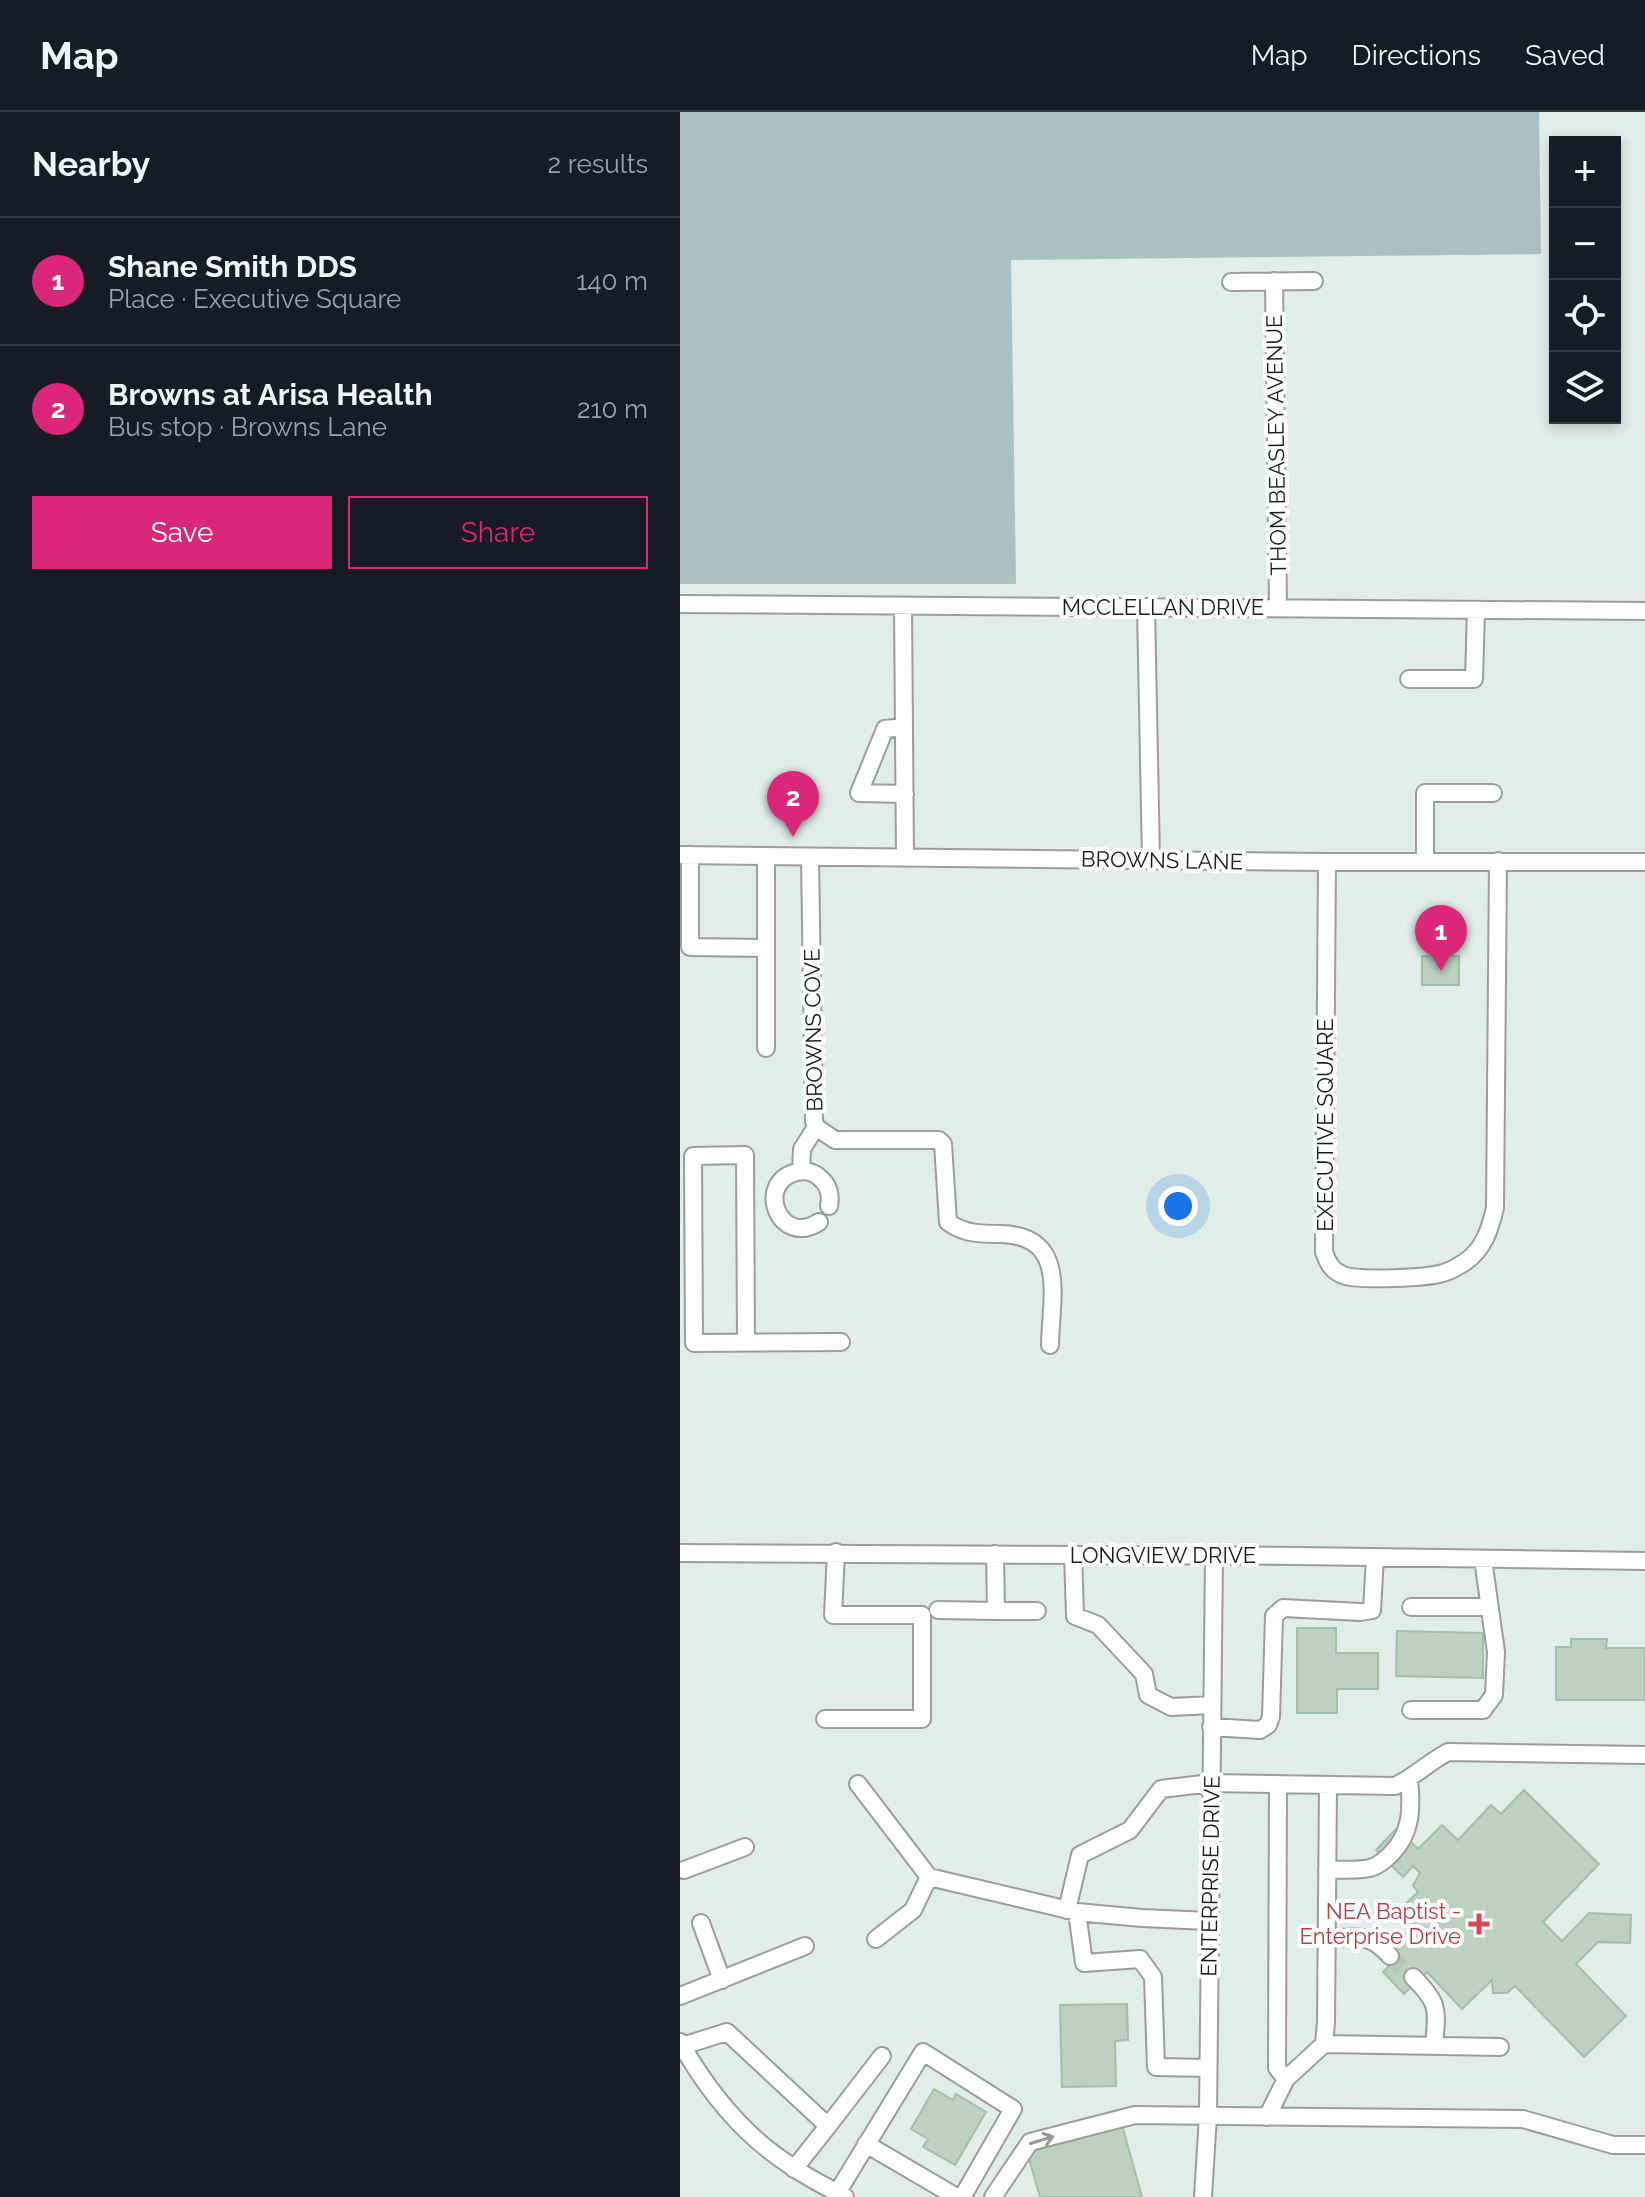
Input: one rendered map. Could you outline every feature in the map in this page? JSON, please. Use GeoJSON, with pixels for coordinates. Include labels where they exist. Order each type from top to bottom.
{"type":"FeatureCollection","features":[{"type":"Feature","properties":{"kind":"street","name":"THOM BEASLEY AVENUE"},"geometry":{"type":"LineString","coordinates":[[1274,281],[1278,608]]}},
{"type":"Feature","properties":{"kind":"street"},"geometry":{"type":"LineString","coordinates":[[1231,282],[1314,281]]}},
{"type":"Feature","properties":{"kind":"street","name":"MCCLELLAN DRIVE"},"geometry":{"type":"LineString","coordinates":[[680,604],[1645,611]]}},
{"type":"Feature","properties":{"kind":"street"},"geometry":{"type":"LineString","coordinates":[[903,606],[905,858]]}},
{"type":"Feature","properties":{"kind":"street"},"geometry":{"type":"LineString","coordinates":[[1146,607],[1151,860]]}},
{"type":"Feature","properties":{"kind":"street"},"geometry":{"type":"LineString","coordinates":[[1409,679],[1474,679],[1476,610]]}},
{"type":"Feature","properties":{"kind":"street"},"geometry":{"type":"LineString","coordinates":[[904,727],[885,729],[859,793],[905,794]]}},
{"type":"Feature","properties":{"kind":"street"},"geometry":{"type":"LineString","coordinates":[[1425,861],[1425,793],[1493,793]]}},
{"type":"Feature","properties":{"kind":"street"},"geometry":{"type":"LineString","coordinates":[[685,855],[690,947],[766,948]]}},
{"type":"Feature","properties":{"kind":"street","name":"BROWNS LANE"},"geometry":{"type":"LineString","coordinates":[[685,855],[1645,862]]}},
{"type":"Feature","properties":{"kind":"street"},"geometry":{"type":"LineString","coordinates":[[766,856],[766,1048]]}},
{"type":"Feature","properties":{"kind":"street","name":"BROWNS COVE"},"geometry":{"type":"LineString","coordinates":[[810,857],[816,1127],[835,1140],[939,1140],[943,1144],[948,1222],[972,1233],[1018,1234],[1041,1246],[1050,1259],[1050,1345]]}},
{"type":"Feature","properties":{"kind":"street","name":"EXECUTIVE SQUARE"},"geometry":{"type":"LineString","coordinates":[[1327,862],[1324,1252],[1331,1268],[1341,1275],[1423,1277],[1446,1273],[1470,1258],[1490,1231],[1495,1208],[1498,861]]}},
{"type":"Feature","properties":{"kind":"street"},"geometry":{"type":"LineString","coordinates":[[801,1171],[802,1149],[816,1127]]}},
{"type":"Feature","properties":{"kind":"street"},"geometry":{"type":"LineString","coordinates":[[746,1342],[745,1155],[693,1156],[694,1343],[841,1342]]}},
{"type":"Feature","properties":{"kind":"street"},"geometry":{"type":"LineString","coordinates":[[819,1222],[806,1228],[788,1224],[776,1210],[775,1192],[785,1177],[801,1171],[811,1172],[826,1183],[830,1192],[829,1206]]}},
{"type":"Feature","properties":{"kind":"street"},"geometry":{"type":"LineString","coordinates":[[746,1192],[775,1192]]}},
{"type":"Feature","properties":{"kind":"street"},"geometry":{"type":"LineString","coordinates":[[825,1719],[922,1719],[922,1615],[833,1615],[836,1552]]}},
{"type":"Feature","properties":{"kind":"street","name":"LONGVIEW DRIVE"},"geometry":{"type":"LineString","coordinates":[[680,1553],[1645,1561]]}},
{"type":"Feature","properties":{"kind":"street"},"geometry":{"type":"LineString","coordinates":[[995,1554],[996,1611]]}},
{"type":"Feature","properties":{"kind":"street"},"geometry":{"type":"LineString","coordinates":[[1073,1554],[1075,1616],[1098,1625],[1144,1674],[1148,1695],[1171,1707],[1212,1705]]}},
{"type":"Feature","properties":{"kind":"street","name":"ENTERPRISE DRIVE"},"geometry":{"type":"LineString","coordinates":[[1203,2197],[1208,2116],[1214,1556]]}},
{"type":"Feature","properties":{"kind":"street"},"geometry":{"type":"LineString","coordinates":[[1211,1727],[1260,1730],[1268,1725],[1271,1717],[1274,1616],[1283,1608],[1372,1610],[1375,1557]]}},
{"type":"Feature","properties":{"kind":"street"},"geometry":{"type":"LineString","coordinates":[[1411,1710],[1483,1710],[1494,1695],[1496,1652],[1483,1559]]}},
{"type":"Feature","properties":{"kind":"street"},"geometry":{"type":"LineString","coordinates":[[1411,1607],[1489,1607]]}},
{"type":"Feature","properties":{"kind":"street"},"geometry":{"type":"LineString","coordinates":[[938,1610],[1037,1611]]}},
{"type":"Feature","properties":{"kind":"street"},"geometry":{"type":"LineString","coordinates":[[1208,2068],[1156,2067],[1153,1977],[1140,1959],[1084,1963],[1072,1911],[1080,1855],[1130,1830],[1161,1789],[1211,1783],[1395,1786],[1448,1752],[1645,1755]]}},
{"type":"Feature","properties":{"kind":"street"},"geometry":{"type":"LineString","coordinates":[[1327,1870],[1371,1868],[1402,1844],[1412,1805],[1409,1779]]}},
{"type":"Feature","properties":{"kind":"street"},"geometry":{"type":"LineString","coordinates":[[858,1784],[929,1877],[1072,1911],[1209,1921]]}},
{"type":"Feature","properties":{"kind":"street"},"geometry":{"type":"LineString","coordinates":[[1278,1784],[1277,2068],[1286,2079]]}},
{"type":"Feature","properties":{"kind":"street"},"geometry":{"type":"LineString","coordinates":[[1324,2044],[1328,1786]]}},
{"type":"Feature","properties":{"kind":"street"},"geometry":{"type":"LineString","coordinates":[[681,1867],[745,1847]]}},
{"type":"Feature","properties":{"kind":"street"},"geometry":{"type":"LineString","coordinates":[[876,1939],[913,1910],[929,1877]]}},
{"type":"Feature","properties":{"kind":"street"},"geometry":{"type":"LineString","coordinates":[[701,1923],[722,1980]]}},
{"type":"Feature","properties":{"kind":"street"},"geometry":{"type":"LineString","coordinates":[[1326,1939],[1363,1937],[1378,1942],[1390,1956]]}},
{"type":"Feature","properties":{"kind":"street"},"geometry":{"type":"LineString","coordinates":[[680,1996],[805,1946]]}},
{"type":"Feature","properties":{"kind":"street"},"geometry":{"type":"LineString","coordinates":[[1413,1977],[1434,1998],[1434,2046]]}},
{"type":"Feature","properties":{"kind":"street"},"geometry":{"type":"LineString","coordinates":[[828,2126],[727,2032],[681,2044],[721,2103],[763,2146],[794,2169],[841,2195],[866,2144],[923,2052],[1013,2109],[964,2194],[952,2196],[866,2144]]}},
{"type":"Feature","properties":{"kind":"street"},"geometry":{"type":"LineString","coordinates":[[1267,2117],[1286,2079],[1324,2044],[1500,2047]]}},
{"type":"Feature","properties":{"kind":"street"},"geometry":{"type":"LineString","coordinates":[[794,2169],[882,2056]]}},
{"type":"Feature","properties":{"kind":"street"},"geometry":{"type":"LineString","coordinates":[[993,2197],[1030,2142],[1135,2115],[1523,2119],[1613,2145],[1645,2145]]}},
{"type":"Feature","properties":{"kind":"shaded area"},"geometry":{"type":"Polygon","coordinates":[[[680,112],[1539,112],[1541,254],[1011,260],[1016,584],[680,584],[680,112]]]}},
{"type":"Feature","properties":{"kind":"building"},"geometry":{"type":"Polygon","coordinates":[[[1441,950],[1452,950],[1452,956],[1459,956],[1459,985],[1422,985],[1422,956],[1440,956],[1441,950]]]}},
{"type":"Feature","properties":{"kind":"building"},"geometry":{"type":"Polygon","coordinates":[[[1297,1628],[1336,1628],[1336,1653],[1378,1653],[1378,1689],[1337,1689],[1337,1713],[1297,1713],[1297,1628]]]}},
{"type":"Feature","properties":{"kind":"building"},"geometry":{"type":"Polygon","coordinates":[[[1397,1631],[1483,1633],[1483,1678],[1396,1676],[1397,1631]]]}},
{"type":"Feature","properties":{"kind":"building"},"geometry":{"type":"Polygon","coordinates":[[[1571,1639],[1607,1639],[1606,1648],[1645,1648],[1645,1700],[1556,1700],[1556,1647],[1571,1647],[1571,1639]]]}},
{"type":"Feature","properties":{"kind":"building","name":"NEA Baptist - Enterprise Drive"},"geometry":{"type":"Polygon","coordinates":[[[1524,1790],[1599,1864],[1543,1922],[1562,1941],[1589,1913],[1631,1915],[1630,1943],[1598,1942],[1576,1964],[1626,2016],[1584,2057],[1515,1986],[1507,1993],[1493,1993],[1492,1980],[1462,2009],[1427,1972],[1404,1994],[1383,1972],[1400,1955],[1392,1947],[1414,1926],[1399,1910],[1418,1892],[1413,1886],[1420,1873],[1413,1866],[1403,1877],[1376,1850],[1397,1828],[1418,1849],[1442,1825],[1458,1840],[1491,1805],[1501,1814],[1524,1790]]]}},
{"type":"Feature","properties":{"kind":"building"},"geometry":{"type":"Polygon","coordinates":[[[1127,2004],[1128,2040],[1115,2041],[1116,2086],[1062,2087],[1060,2005],[1127,2004]]]}},
{"type":"Feature","properties":{"kind":"building"},"geometry":{"type":"Polygon","coordinates":[[[934,2089],[953,2100],[956,2094],[986,2112],[955,2165],[923,2147],[928,2139],[911,2129],[934,2089]]]}},
{"type":"Feature","properties":{"kind":"building"},"geometry":{"type":"Polygon","coordinates":[[[1122,2125],[1142,2197],[1040,2197],[1027,2152],[1122,2125]]]}},
{"type":"Feature","properties":{"kind":"tunnel"},"geometry":{"type":"LineString","coordinates":[[1390,1956],[1413,1977]]}},
{"type":"Feature","properties":{"kind":"place","name":"Browns at Arisa Health"},"geometry":{"type":"Point","coordinates":[793,837]}},
{"type":"Feature","properties":{"kind":"place","name":"Shane Smith DDS"},"geometry":{"type":"Point","coordinates":[1441,971]}},
{"type":"Feature","properties":{"kind":"place","name":"NEA Baptist - Enterprise Drive"},"geometry":{"type":"Point","coordinates":[1479,1924]}}]}
